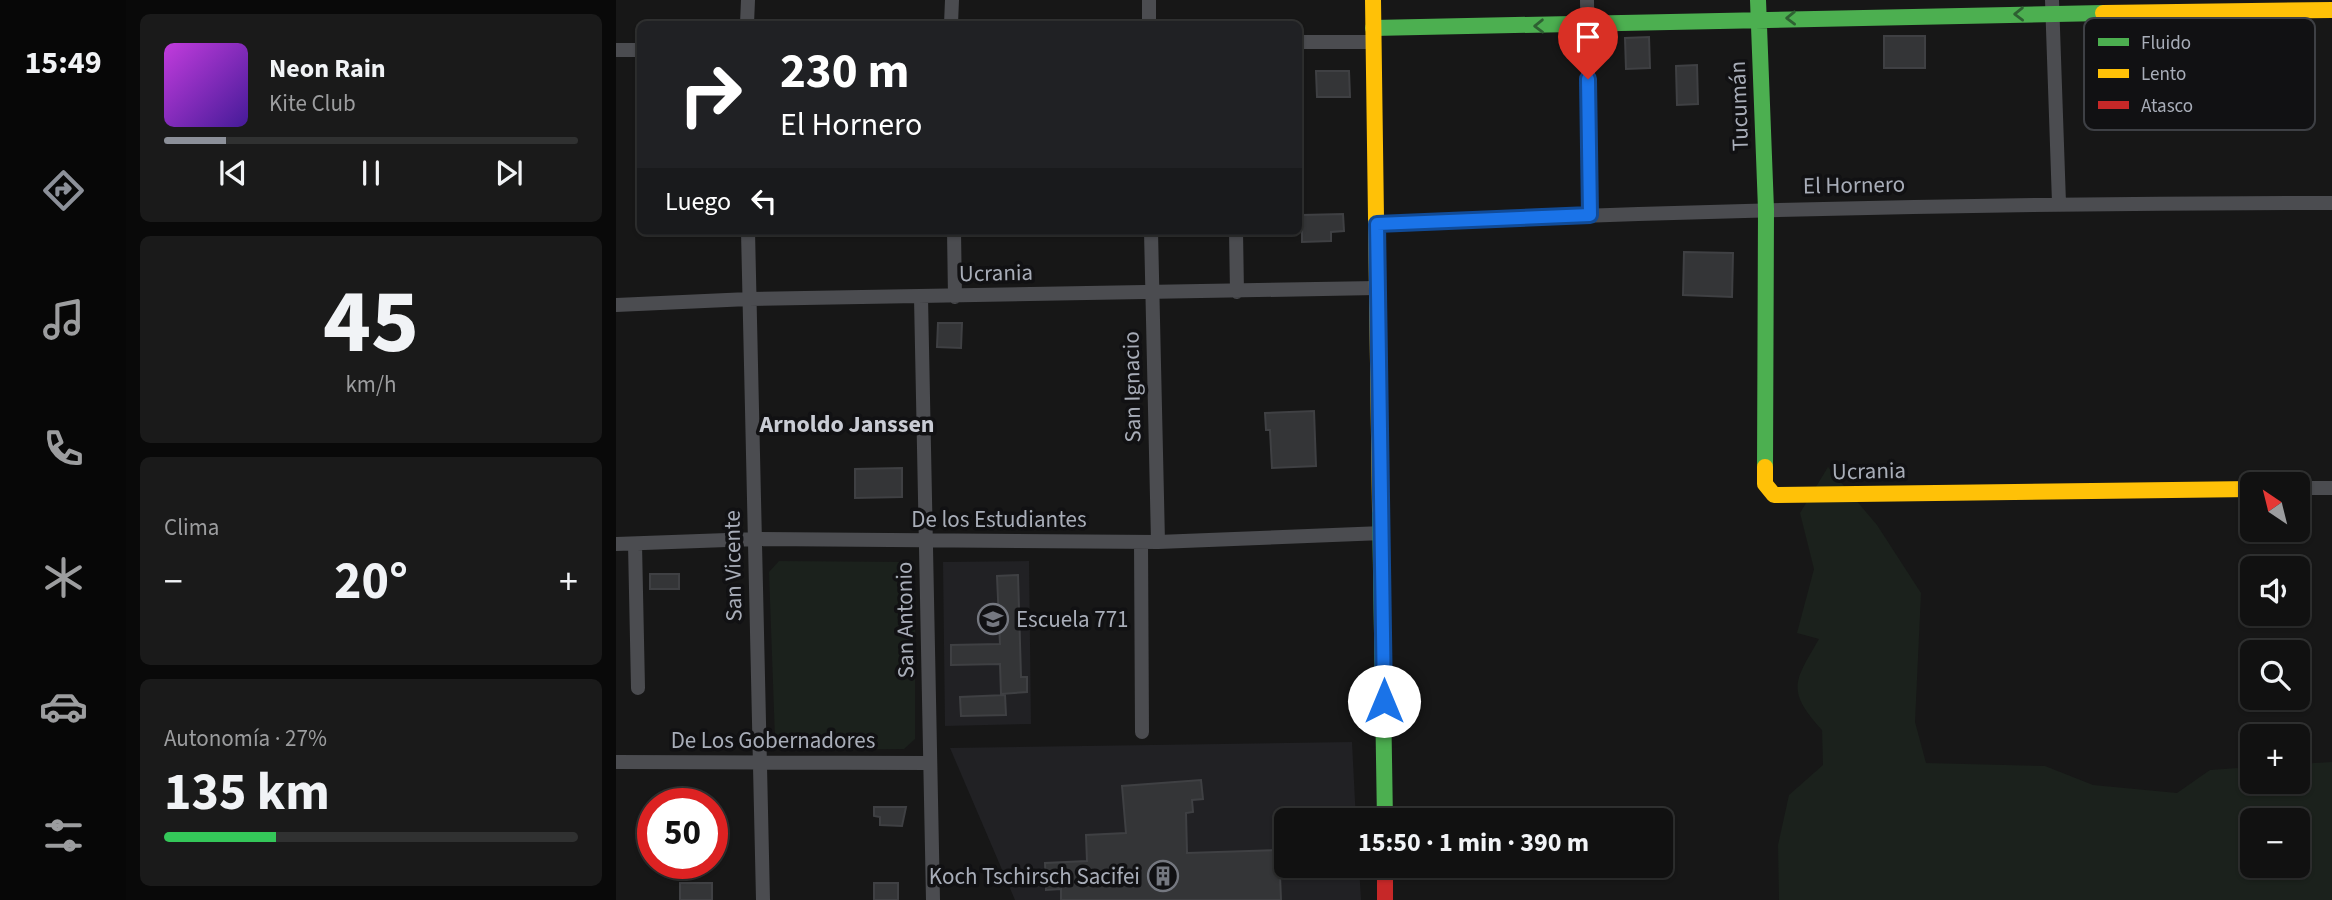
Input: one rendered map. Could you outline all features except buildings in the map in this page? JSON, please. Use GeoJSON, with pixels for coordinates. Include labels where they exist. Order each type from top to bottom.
{"type":"FeatureCollection","features":[{"type":"Feature","properties":{"kind":"street"},"geometry":{"type":"LineString","coordinates":[[747,21],[748,0]]}},
{"type":"Feature","properties":{"kind":"street"},"geometry":{"type":"LineString","coordinates":[[951,21],[952,0]]}},
{"type":"Feature","properties":{"kind":"street"},"geometry":{"type":"LineString","coordinates":[[1149,21],[1150,0]]}},
{"type":"Feature","properties":{"kind":"street"},"geometry":{"type":"LineString","coordinates":[[1373,0],[1383,533],[1384,808]]}},
{"type":"Feature","properties":{"kind":"street"},"geometry":{"type":"LineString","coordinates":[[1587,0],[1590,215]]}},
{"type":"Feature","properties":{"kind":"street","name":"Tucumán"},"geometry":{"type":"LineString","coordinates":[[1758,0],[1766,209]]}},
{"type":"Feature","properties":{"kind":"street"},"geometry":{"type":"LineString","coordinates":[[1302,43],[1373,35],[2052,7],[2268,6],[2332,10]]}},
{"type":"Feature","properties":{"kind":"street"},"geometry":{"type":"LineString","coordinates":[[2052,7],[2059,203]]}},
{"type":"Feature","properties":{"kind":"street"},"geometry":{"type":"LineString","coordinates":[[616,50],[637,50]]}},
{"type":"Feature","properties":{"kind":"street","name":"El Hornero"},"geometry":{"type":"LineString","coordinates":[[1377,224],[1766,209],[2059,203],[2332,203]]}},
{"type":"Feature","properties":{"kind":"street","name":"Ucrania"},"geometry":{"type":"LineString","coordinates":[[1766,209],[1765,484],[1774,495],[2240,489]]}},
{"type":"Feature","properties":{"kind":"street","name":"San Vicente"},"geometry":{"type":"LineString","coordinates":[[748,235],[762,900]]}},
{"type":"Feature","properties":{"kind":"street"},"geometry":{"type":"LineString","coordinates":[[954,235],[955,297]]}},
{"type":"Feature","properties":{"kind":"street","name":"San Ignacio"},"geometry":{"type":"LineString","coordinates":[[1151,235],[1158,542]]}},
{"type":"Feature","properties":{"kind":"street"},"geometry":{"type":"LineString","coordinates":[[1236,235],[1237,292]]}},
{"type":"Feature","properties":{"kind":"street","name":"Ucrania"},"geometry":{"type":"LineString","coordinates":[[616,305],[748,299],[1377,288]]}},
{"type":"Feature","properties":{"kind":"street","name":"San Antonio"},"geometry":{"type":"LineString","coordinates":[[921,297],[933,900]]}},
{"type":"Feature","properties":{"kind":"street"},"geometry":{"type":"LineString","coordinates":[[2310,488],[2332,488]]}},
{"type":"Feature","properties":{"kind":"street","name":"De los Estudiantes"},"geometry":{"type":"LineString","coordinates":[[616,544],[755,540],[1158,542],[1383,533]]}},
{"type":"Feature","properties":{"kind":"street"},"geometry":{"type":"LineString","coordinates":[[1141,542],[1142,732]]}},
{"type":"Feature","properties":{"kind":"street"},"geometry":{"type":"LineString","coordinates":[[635,544],[638,688]]}},
{"type":"Feature","properties":{"kind":"street","name":"De Los Gobernadores"},"geometry":{"type":"LineString","coordinates":[[616,762],[929,763]]}},
{"type":"Feature","properties":{"kind":"street"},"geometry":{"type":"LineString","coordinates":[[1385,878],[1385,900]]}},
{"type":"Feature","properties":{"kind":"shaded area"},"geometry":{"type":"Polygon","coordinates":[[[1828,467],[1877,525],[1921,593],[1915,722],[1926,763],[2045,766],[2093,785],[2177,793],[2210,770],[2240,768],[2240,794],[2310,794],[2310,763],[2332,762],[2332,900],[1779,900],[1778,845],[1789,795],[1823,765],[1822,730],[1803,705],[1798,686],[1799,676],[1819,639],[1797,633],[1814,569],[1800,513],[1828,467]]]}},
{"type":"Feature","properties":{"kind":"shaded area"},"geometry":{"type":"Polygon","coordinates":[[[779,561],[906,562],[915,568],[915,739],[904,749],[785,750],[775,739],[769,572],[779,561]]]}},
{"type":"Feature","properties":{"kind":"shaded area"},"geometry":{"type":"Polygon","coordinates":[[[1029,561],[1031,724],[945,726],[943,562],[1029,561]]]}},
{"type":"Feature","properties":{"kind":"shaded area"},"geometry":{"type":"Polygon","coordinates":[[[1352,742],[1355,808],[1274,808],[1274,878],[1360,878],[1361,900],[1015,900],[950,748],[1352,742]]]}},
{"type":"Feature","properties":{"kind":"traffic: fast"},"geometry":{"type":"LineString","coordinates":[[1758,0],[1766,209],[1765,467]]}},
{"type":"Feature","properties":{"kind":"traffic: fast"},"geometry":{"type":"LineString","coordinates":[[1373,28],[2103,13]]}},
{"type":"Feature","properties":{"kind":"traffic: fast"},"geometry":{"type":"LineString","coordinates":[[1380,509],[1385,808]]}},
{"type":"Feature","properties":{"kind":"traffic: slow"},"geometry":{"type":"LineString","coordinates":[[1373,0],[1380,509]]}},
{"type":"Feature","properties":{"kind":"traffic: slow"},"geometry":{"type":"LineString","coordinates":[[2103,13],[2332,10]]}},
{"type":"Feature","properties":{"kind":"traffic: slow"},"geometry":{"type":"LineString","coordinates":[[1765,467],[1765,484],[1774,495],[2240,489]]}},
{"type":"Feature","properties":{"kind":"traffic: jam"},"geometry":{"type":"LineString","coordinates":[[1385,878],[1385,900]]}},
{"type":"Feature","properties":{"kind":"place","name":"Escuela 771"},"geometry":{"type":"Point","coordinates":[993,619]}},
{"type":"Feature","properties":{"kind":"place","name":"Koch Tschirsch Sacifei"},"geometry":{"type":"Point","coordinates":[1163,876]}},
{"type":"Feature","properties":{"kind":"district","name":"Arnoldo Janssen"},"geometry":{"type":"Point","coordinates":[847,424]}},
{"type":"Feature","properties":{"kind":"route"},"geometry":{"type":"LineString","coordinates":[[1384,701],[1377,224],[1590,215],[1588,79]]}}]}
